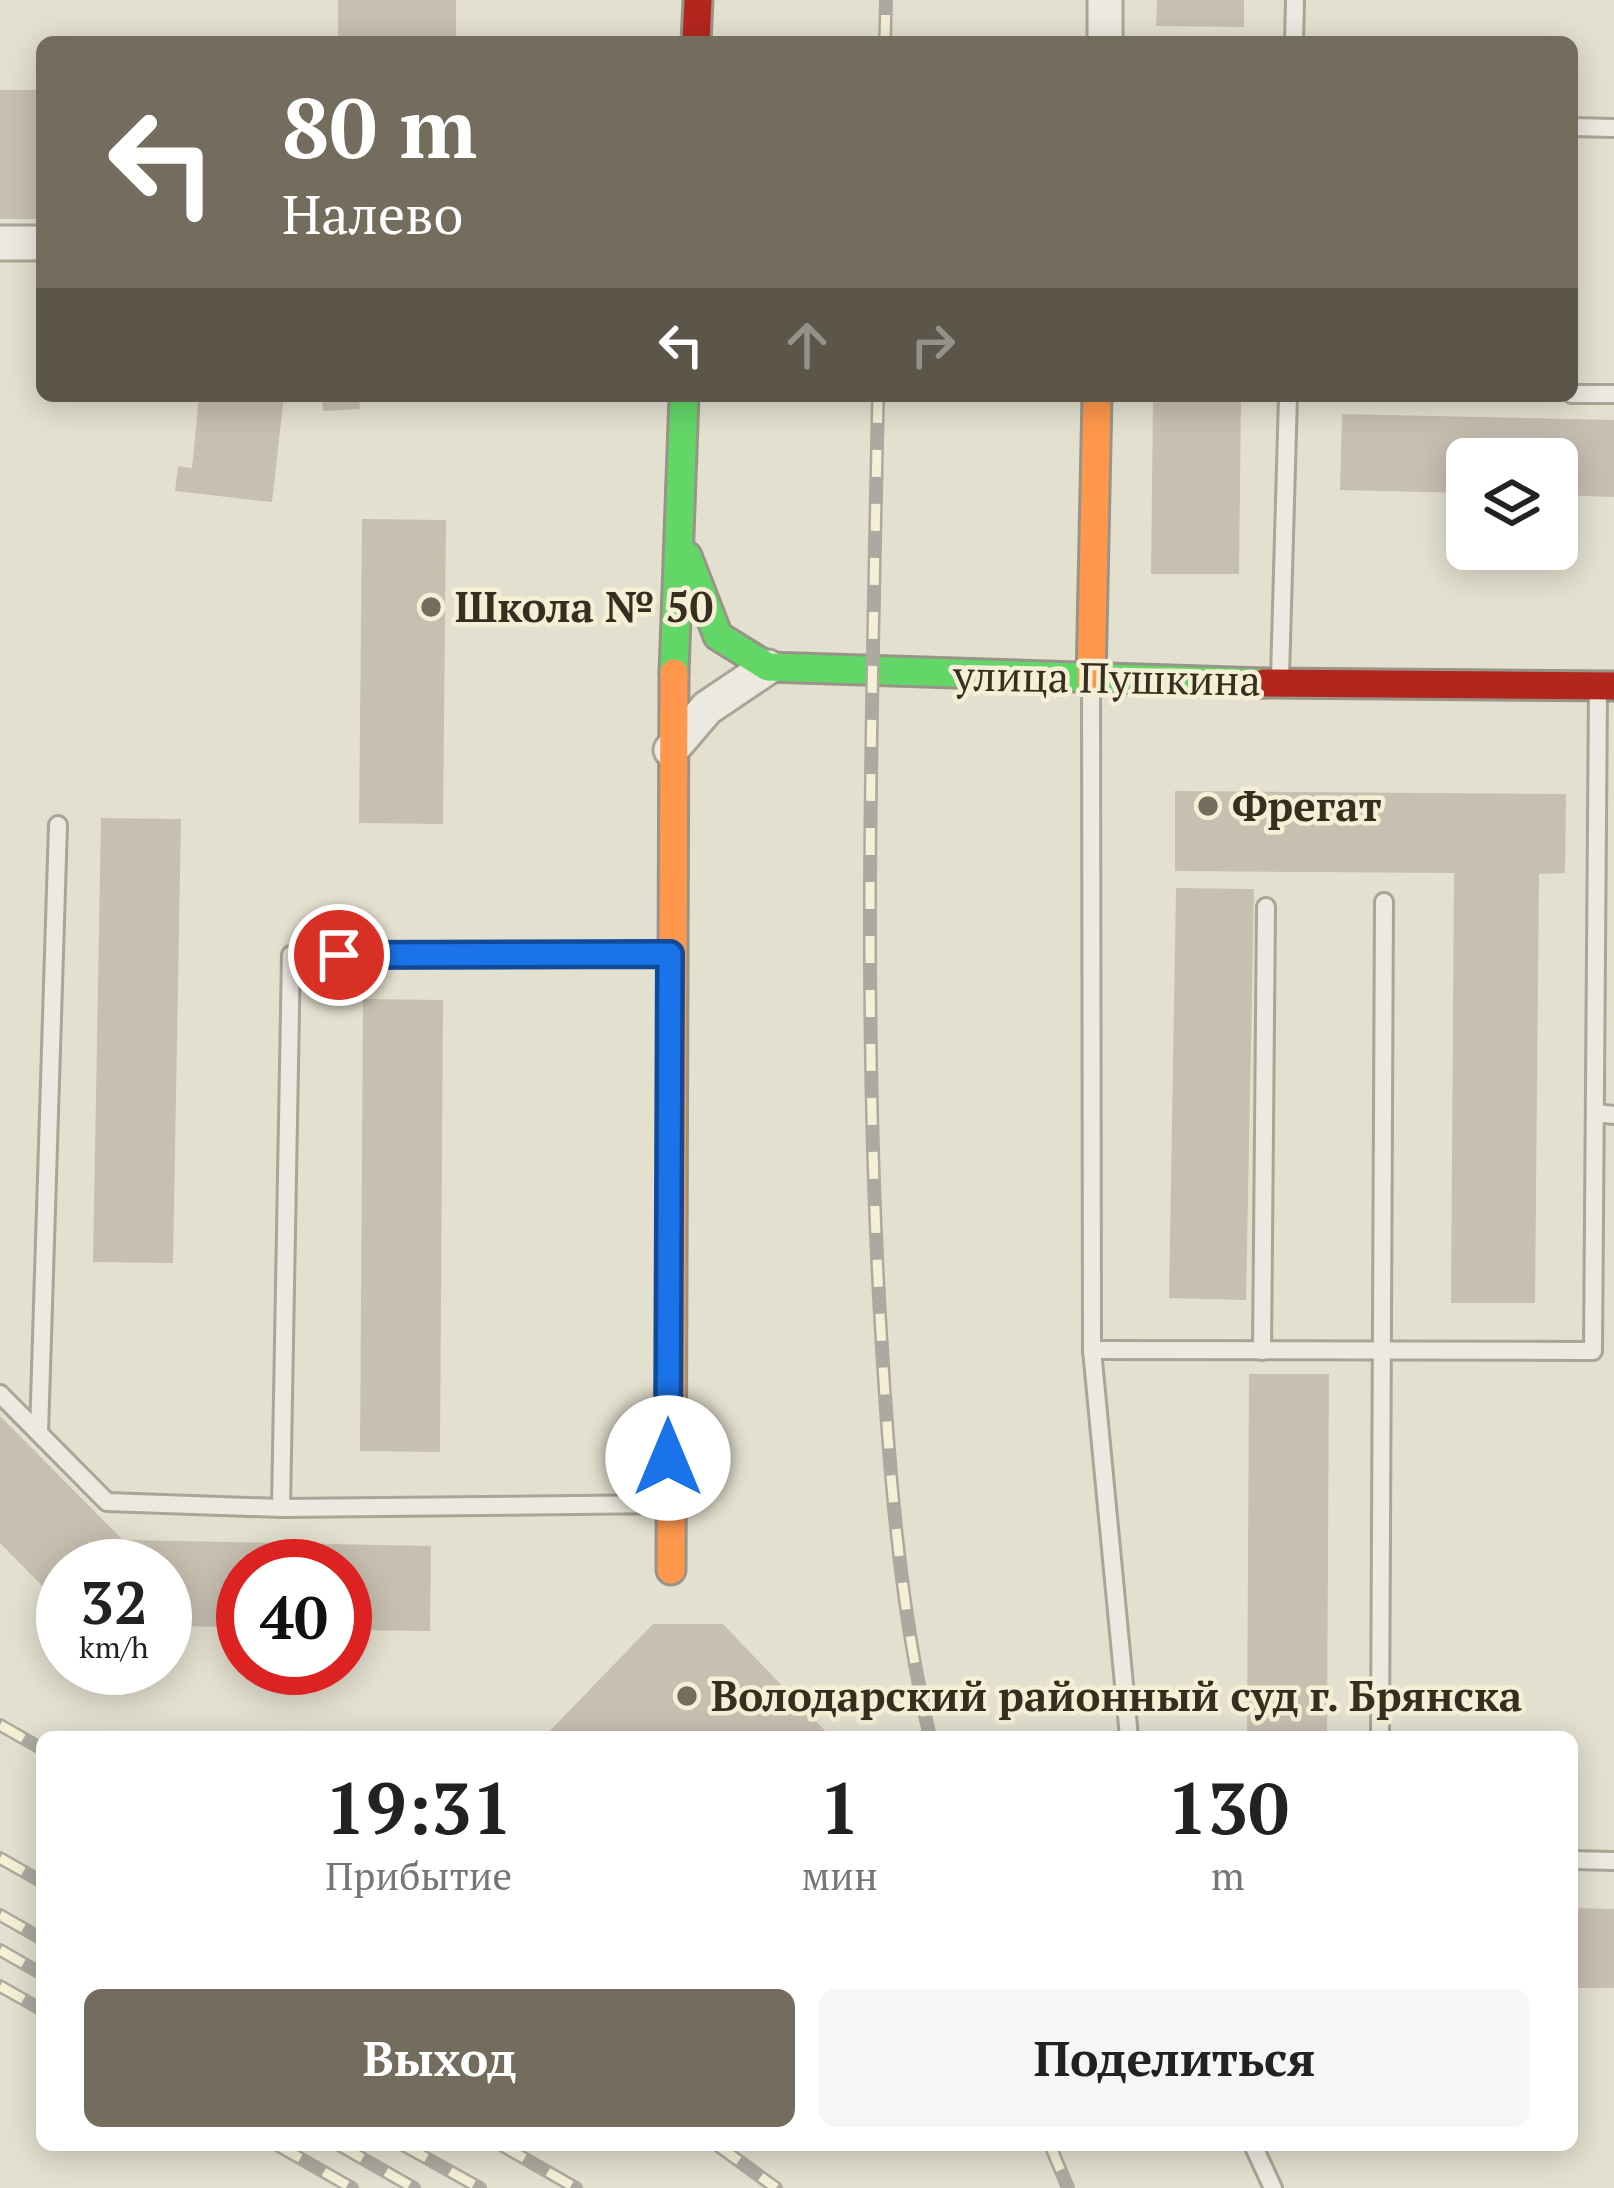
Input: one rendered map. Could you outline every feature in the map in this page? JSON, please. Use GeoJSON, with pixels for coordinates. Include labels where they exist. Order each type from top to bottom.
{"type":"FeatureCollection","features":[{"type":"Feature","properties":{"kind":"street"},"geometry":{"type":"LineString","coordinates":[[696,36],[698,0]]}},
{"type":"Feature","properties":{"kind":"street"},"geometry":{"type":"LineString","coordinates":[[1105,36],[1106,0]]}},
{"type":"Feature","properties":{"kind":"street"},"geometry":{"type":"LineString","coordinates":[[0,242],[36,243]]}},
{"type":"Feature","properties":{"kind":"street"},"geometry":{"type":"LineString","coordinates":[[671,1570],[671,750],[684,402]]}},
{"type":"Feature","properties":{"kind":"street"},"geometry":{"type":"LineString","coordinates":[[1091,682],[1097,402]]}},
{"type":"Feature","properties":{"kind":"street","name":"улица Пушкина"},"geometry":{"type":"LineString","coordinates":[[679,535],[718,636],[768,667],[1091,682],[1606,686]]}},
{"type":"Feature","properties":{"kind":"street"},"geometry":{"type":"LineString","coordinates":[[671,750],[707,708],[768,667]]}},
{"type":"Feature","properties":{"kind":"lane"},"geometry":{"type":"LineString","coordinates":[[1294,36],[1295,0]]}},
{"type":"Feature","properties":{"kind":"lane"},"geometry":{"type":"LineString","coordinates":[[1578,127],[1614,128]]}},
{"type":"Feature","properties":{"kind":"lane"},"geometry":{"type":"LineString","coordinates":[[1578,394],[1614,394]]}},
{"type":"Feature","properties":{"kind":"lane"},"geometry":{"type":"LineString","coordinates":[[1280,680],[1288,402]]}},
{"type":"Feature","properties":{"kind":"lane"},"geometry":{"type":"LineString","coordinates":[[1091,682],[1092,1350],[1128,1731]]}},
{"type":"Feature","properties":{"kind":"lane"},"geometry":{"type":"LineString","coordinates":[[1092,1350],[1593,1351],[1605,1261],[1606,686]]}},
{"type":"Feature","properties":{"kind":"lane"},"geometry":{"type":"LineString","coordinates":[[39,1433],[58,825]]}},
{"type":"Feature","properties":{"kind":"lane"},"geometry":{"type":"LineString","coordinates":[[1380,1731],[1384,902]]}},
{"type":"Feature","properties":{"kind":"lane"},"geometry":{"type":"LineString","coordinates":[[1262,1351],[1266,907]]}},
{"type":"Feature","properties":{"kind":"lane"},"geometry":{"type":"LineString","coordinates":[[281,1508],[291,955],[670,954]]}},
{"type":"Feature","properties":{"kind":"lane"},"geometry":{"type":"LineString","coordinates":[[0,1394],[106,1502],[281,1508],[668,1504]]}},
{"type":"Feature","properties":{"kind":"lane"},"geometry":{"type":"LineString","coordinates":[[1578,1860],[1614,1861]]}},
{"type":"Feature","properties":{"kind":"lane"},"geometry":{"type":"LineString","coordinates":[[1255,2151],[1273,2188]]}},
{"type":"Feature","properties":{"kind":"building"},"geometry":{"type":"Polygon","coordinates":[[[338,0],[456,0],[456,36],[338,36],[338,0]]]}},
{"type":"Feature","properties":{"kind":"building"},"geometry":{"type":"Polygon","coordinates":[[[1157,0],[1244,0],[1244,27],[1156,26],[1157,0]]]}},
{"type":"Feature","properties":{"kind":"building"},"geometry":{"type":"Polygon","coordinates":[[[0,90],[36,90],[36,219],[0,219],[0,90]]]}},
{"type":"Feature","properties":{"kind":"building"},"geometry":{"type":"Polygon","coordinates":[[[199,402],[283,402],[272,502],[175,491],[178,466],[192,468],[199,402]]]}},
{"type":"Feature","properties":{"kind":"building"},"geometry":{"type":"Polygon","coordinates":[[[322,402],[359,402],[360,409],[323,411],[322,402]]]}},
{"type":"Feature","properties":{"kind":"building"},"geometry":{"type":"Polygon","coordinates":[[[1153,402],[1241,402],[1239,574],[1151,574],[1153,402]]]}},
{"type":"Feature","properties":{"kind":"building"},"geometry":{"type":"Polygon","coordinates":[[[1342,414],[1614,420],[1614,497],[1578,496],[1578,438],[1446,438],[1446,493],[1340,490],[1342,414]]]}},
{"type":"Feature","properties":{"kind":"building"},"geometry":{"type":"Polygon","coordinates":[[[362,519],[446,520],[443,824],[359,823],[362,519]]]}},
{"type":"Feature","properties":{"kind":"building"},"geometry":{"type":"Polygon","coordinates":[[[1175,791],[1566,794],[1565,873],[1539,874],[1535,1303],[1451,1303],[1454,873],[1175,871],[1175,791]]]}},
{"type":"Feature","properties":{"kind":"building"},"geometry":{"type":"Polygon","coordinates":[[[101,818],[181,819],[173,1263],[93,1262],[101,818]]]}},
{"type":"Feature","properties":{"kind":"building"},"geometry":{"type":"Polygon","coordinates":[[[1176,888],[1254,889],[1246,1300],[1169,1298],[1176,888]]]}},
{"type":"Feature","properties":{"kind":"building"},"geometry":{"type":"Polygon","coordinates":[[[363,999],[443,1000],[440,1452],[360,1451],[363,999]]]}},
{"type":"Feature","properties":{"kind":"building"},"geometry":{"type":"Polygon","coordinates":[[[1249,1374],[1329,1374],[1327,1731],[1247,1731],[1249,1374]]]}},
{"type":"Feature","properties":{"kind":"building"},"geometry":{"type":"Polygon","coordinates":[[[0,1416],[122,1539],[36,1539],[36,1580],[0,1543],[0,1416]]]}},
{"type":"Feature","properties":{"kind":"building"},"geometry":{"type":"Polygon","coordinates":[[[192,1541],[216,1542],[216,1627],[192,1626],[192,1541]]]}},
{"type":"Feature","properties":{"kind":"building"},"geometry":{"type":"Polygon","coordinates":[[[372,1545],[431,1546],[430,1631],[372,1630],[372,1545]]]}},
{"type":"Feature","properties":{"kind":"building","name":"Володарский районный суд г. Брянска"},"geometry":{"type":"Polygon","coordinates":[[[653,1624],[723,1624],[825,1731],[550,1731],[653,1624]]]}},
{"type":"Feature","properties":{"kind":"building"},"geometry":{"type":"Polygon","coordinates":[[[1578,1908],[1614,1909],[1614,1988],[1578,1988],[1578,1908]]]}},
{"type":"Feature","properties":{"kind":"railway"},"geometry":{"type":"LineString","coordinates":[[885,36],[886,0]]}},
{"type":"Feature","properties":{"kind":"railway"},"geometry":{"type":"LineString","coordinates":[[878,402],[870,864],[875,1215],[897,1536],[929,1731]]}},
{"type":"Feature","properties":{"kind":"railway"},"geometry":{"type":"LineString","coordinates":[[0,1725],[36,1746]]}},
{"type":"Feature","properties":{"kind":"railway"},"geometry":{"type":"LineString","coordinates":[[0,1858],[36,1879]]}},
{"type":"Feature","properties":{"kind":"railway"},"geometry":{"type":"LineString","coordinates":[[0,1915],[36,1936]]}},
{"type":"Feature","properties":{"kind":"railway"},"geometry":{"type":"LineString","coordinates":[[0,1950],[36,1971]]}},
{"type":"Feature","properties":{"kind":"railway"},"geometry":{"type":"LineString","coordinates":[[0,1986],[36,2007]]}},
{"type":"Feature","properties":{"kind":"railway"},"geometry":{"type":"LineString","coordinates":[[287,2151],[352,2188]]}},
{"type":"Feature","properties":{"kind":"railway"},"geometry":{"type":"LineString","coordinates":[[349,2151],[414,2188]]}},
{"type":"Feature","properties":{"kind":"railway"},"geometry":{"type":"LineString","coordinates":[[414,2151],[480,2188]]}},
{"type":"Feature","properties":{"kind":"railway"},"geometry":{"type":"LineString","coordinates":[[511,2151],[576,2188]]}},
{"type":"Feature","properties":{"kind":"railway"},"geometry":{"type":"LineString","coordinates":[[725,2151],[776,2188]]}},
{"type":"Feature","properties":{"kind":"railway"},"geometry":{"type":"LineString","coordinates":[[1053,2151],[1068,2188]]}},
{"type":"Feature","properties":{"kind":"traffic: fast"},"geometry":{"type":"LineString","coordinates":[[674,673],[684,402]]}},
{"type":"Feature","properties":{"kind":"traffic: fast"},"geometry":{"type":"LineString","coordinates":[[687,556],[718,636],[768,667],[1264,683]]}},
{"type":"Feature","properties":{"kind":"traffic: slow"},"geometry":{"type":"LineString","coordinates":[[1091,681],[1097,402]]}},
{"type":"Feature","properties":{"kind":"traffic: slow"},"geometry":{"type":"LineString","coordinates":[[671,1570],[674,673]]}},
{"type":"Feature","properties":{"kind":"traffic: jam"},"geometry":{"type":"LineString","coordinates":[[696,36],[698,0]]}},
{"type":"Feature","properties":{"kind":"traffic: jam"},"geometry":{"type":"LineString","coordinates":[[1264,683],[1614,686]]}},
{"type":"Feature","properties":{"kind":"place","name":"Школа № 50"},"geometry":{"type":"Point","coordinates":[431,607]}},
{"type":"Feature","properties":{"kind":"place","name":"Фрегат"},"geometry":{"type":"Point","coordinates":[1208,806]}},
{"type":"Feature","properties":{"kind":"place","name":"Володарский районный суд г. Брянска"},"geometry":{"type":"Point","coordinates":[687,1696]}},
{"type":"Feature","properties":{"kind":"route"},"geometry":{"type":"LineString","coordinates":[[339,955],[670,954],[668,1458]]}}]}
